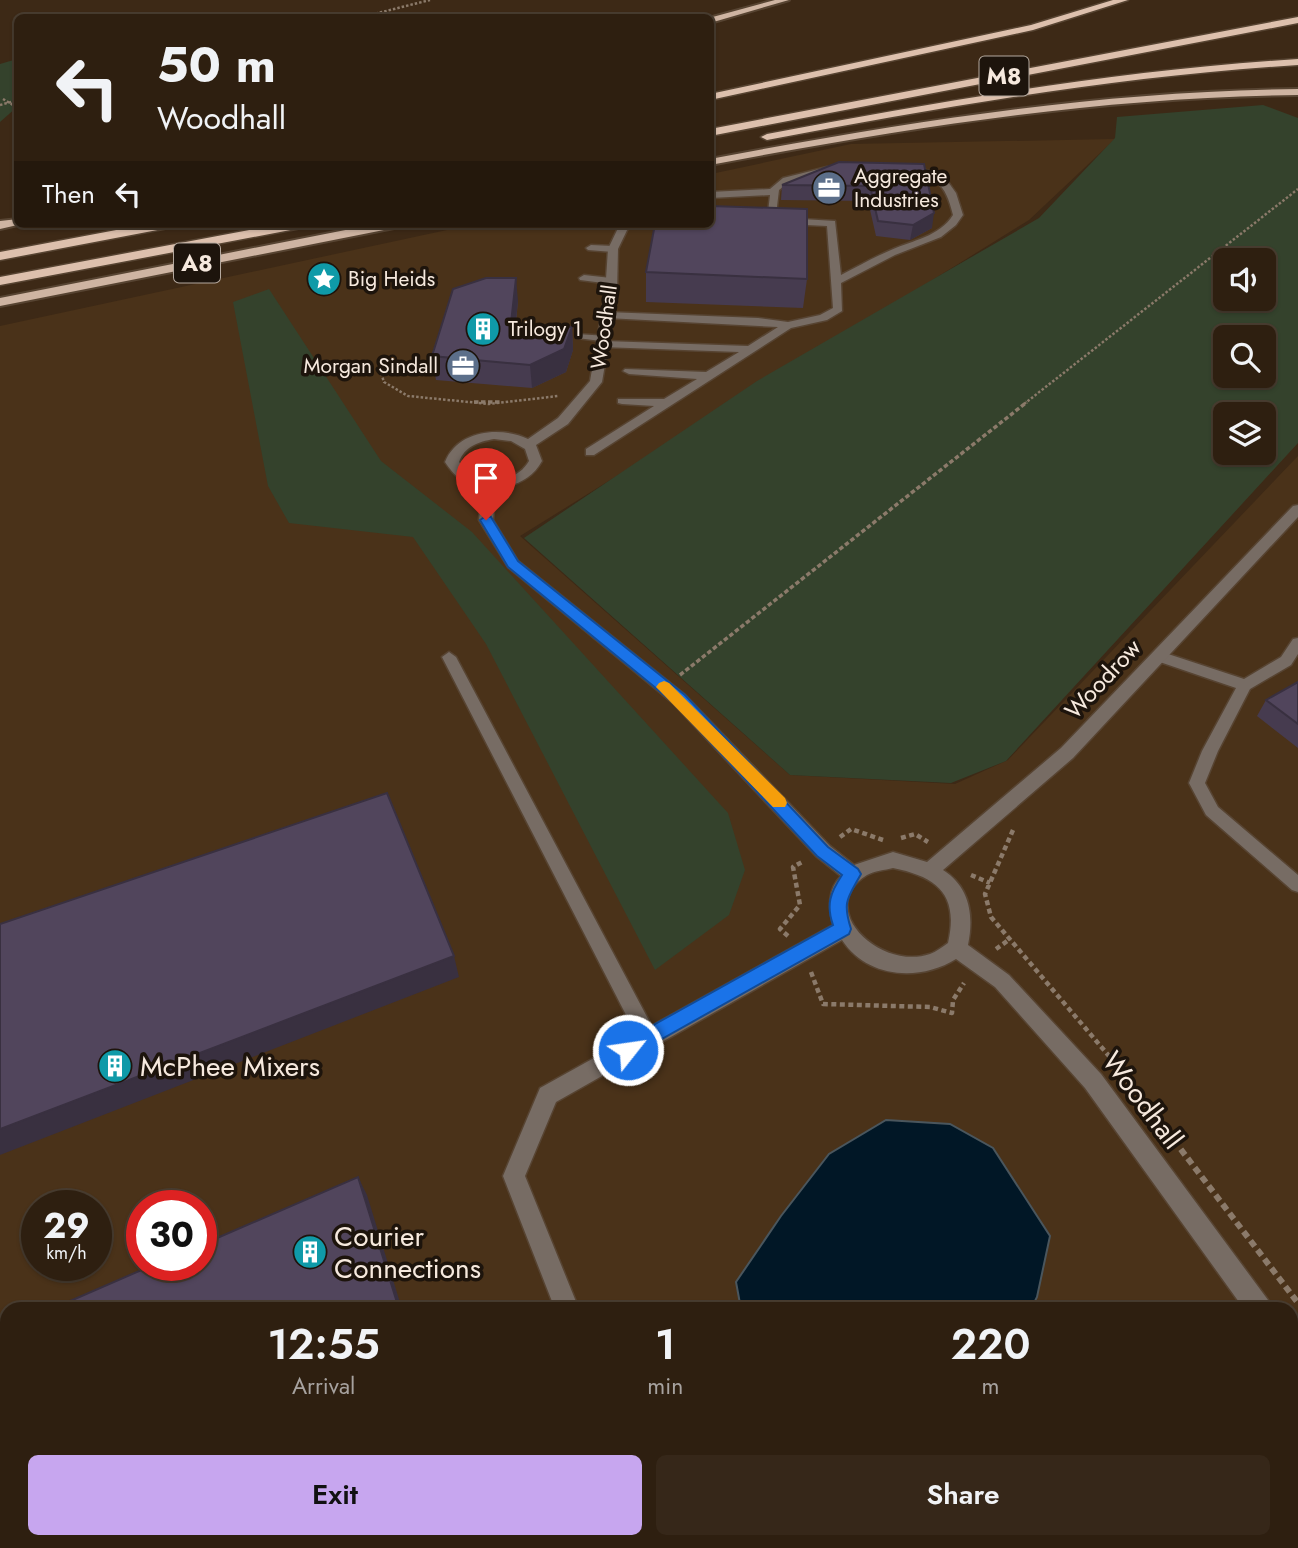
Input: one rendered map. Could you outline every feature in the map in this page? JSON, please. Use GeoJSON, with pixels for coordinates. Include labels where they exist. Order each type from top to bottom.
{"type":"FeatureCollection","features":[{"type":"Feature","properties":{"kind":"highway"},"geometry":{"type":"LineString","coordinates":[[714,19],[785,0]]}},
{"type":"Feature","properties":{"kind":"highway","name":"M8"},"geometry":{"type":"LineString","coordinates":[[714,96],[1033,27],[1123,0]]}},
{"type":"Feature","properties":{"kind":"highway","name":"M8"},"geometry":{"type":"LineString","coordinates":[[714,120],[1298,11]]}},
{"type":"Feature","properties":{"kind":"highway","name":"M8"},"geometry":{"type":"LineString","coordinates":[[714,132],[1298,20]]}},
{"type":"Feature","properties":{"kind":"highway","name":"M8"},"geometry":{"type":"LineString","coordinates":[[761,138],[961,100],[1142,74],[1298,62]]}},
{"type":"Feature","properties":{"kind":"highway"},"geometry":{"type":"LineString","coordinates":[[714,161],[914,124],[1037,107],[1151,96],[1298,92]]}},
{"type":"Feature","properties":{"kind":"highway"},"geometry":{"type":"LineString","coordinates":[[714,139],[924,103],[961,100]]}},
{"type":"Feature","properties":{"kind":"highway"},"geometry":{"type":"LineString","coordinates":[[0,245],[85,228]]}},
{"type":"Feature","properties":{"kind":"highway"},"geometry":{"type":"LineString","coordinates":[[0,256],[147,228]]}},
{"type":"Feature","properties":{"kind":"highway"},"geometry":{"type":"LineString","coordinates":[[0,271],[220,228]]}},
{"type":"Feature","properties":{"kind":"highway"},"geometry":{"type":"LineString","coordinates":[[0,281],[280,228]]}},
{"type":"Feature","properties":{"kind":"highway","name":"A8"},"geometry":{"type":"LineString","coordinates":[[0,302],[374,228]]}},
{"type":"Feature","properties":{"kind":"street","name":"Woodhall"},"geometry":{"type":"LineString","coordinates":[[529,444],[563,421],[596,382],[607,315],[613,249],[624,228]]}},
{"type":"Feature","properties":{"kind":"street"},"geometry":{"type":"LineString","coordinates":[[494,435],[515,437],[529,444],[536,455],[535,463],[529,472],[508,482],[489,485],[475,483],[456,472],[452,463],[457,449],[470,441],[494,435]]}},
{"type":"Feature","properties":{"kind":"street"},"geometry":{"type":"LineString","coordinates":[[489,485],[486,520],[513,564],[665,687],[779,803],[822,851],[852,874]]}},
{"type":"Feature","properties":{"kind":"street","name":"Woodrow"},"geometry":{"type":"LineString","coordinates":[[930,870],[1066,753],[1298,509]]}},
{"type":"Feature","properties":{"kind":"street"},"geometry":{"type":"LineString","coordinates":[[893,860],[930,870],[945,881],[957,895],[963,911],[964,927],[957,948],[931,963],[911,966],[891,964],[871,956],[854,944],[843,929],[837,912],[838,895],[852,874],[875,862],[893,860]]}},
{"type":"Feature","properties":{"kind":"street"},"geometry":{"type":"LineString","coordinates":[[564,1302],[514,1175],[548,1094],[843,929]]}},
{"type":"Feature","properties":{"kind":"street","name":"Woodhall"},"geometry":{"type":"LineString","coordinates":[[957,948],[1002,981],[1093,1081],[1254,1302]]}},
{"type":"Feature","properties":{"kind":"lane"},"geometry":{"type":"LineString","coordinates":[[837,281],[952,226],[958,215],[953,190],[948,184],[907,166],[894,164]]}},
{"type":"Feature","properties":{"kind":"lane"},"geometry":{"type":"LineString","coordinates":[[772,221],[775,192],[786,180],[838,167]]}},
{"type":"Feature","properties":{"kind":"lane"},"geometry":{"type":"LineString","coordinates":[[714,195],[775,192]]}},
{"type":"Feature","properties":{"kind":"lane"},"geometry":{"type":"LineString","coordinates":[[590,452],[788,326],[823,318],[838,309],[832,223],[760,220]]}},
{"type":"Feature","properties":{"kind":"lane"},"geometry":{"type":"LineString","coordinates":[[591,248],[613,249]]}},
{"type":"Feature","properties":{"kind":"lane"},"geometry":{"type":"LineString","coordinates":[[584,278],[611,281]]}},
{"type":"Feature","properties":{"kind":"lane"},"geometry":{"type":"LineString","coordinates":[[607,315],[758,321],[788,326]]}},
{"type":"Feature","properties":{"kind":"lane"},"geometry":{"type":"LineString","coordinates":[[581,336],[603,341],[751,349]]}},
{"type":"Feature","properties":{"kind":"lane"},"geometry":{"type":"LineString","coordinates":[[629,371],[709,376]]}},
{"type":"Feature","properties":{"kind":"lane"},"geometry":{"type":"LineString","coordinates":[[622,401],[666,403]]}},
{"type":"Feature","properties":{"kind":"lane"},"geometry":{"type":"LineString","coordinates":[[1298,643],[1286,661],[1245,685],[1210,751],[1197,783],[1212,811],[1298,885]]}},
{"type":"Feature","properties":{"kind":"lane"},"geometry":{"type":"LineString","coordinates":[[1159,656],[1245,685]]}},
{"type":"Feature","properties":{"kind":"lane"},"geometry":{"type":"LineString","coordinates":[[449,657],[648,1038]]}},
{"type":"Feature","properties":{"kind":"path"},"geometry":{"type":"LineString","coordinates":[[374,14],[430,0]]}},
{"type":"Feature","properties":{"kind":"path"},"geometry":{"type":"LineString","coordinates":[[3,99],[13,105]]}},
{"type":"Feature","properties":{"kind":"path"},"geometry":{"type":"LineString","coordinates":[[0,105],[14,101]]}},
{"type":"Feature","properties":{"kind":"path"},"geometry":{"type":"LineString","coordinates":[[665,687],[1298,189]]}},
{"type":"Feature","properties":{"kind":"path"},"geometry":{"type":"LineString","coordinates":[[384,365],[381,373],[384,382],[408,396],[489,404],[586,393]]}},
{"type":"Feature","properties":{"kind":"path"},"geometry":{"type":"LineString","coordinates":[[1019,822],[1011,833],[985,894],[991,917],[1123,1073],[1297,1302]]}},
{"type":"Feature","properties":{"kind":"shaded area"},"geometry":{"type":"Polygon","coordinates":[[[1115,139],[1029,220],[520,536],[790,775],[955,784],[1008,760],[1298,456],[1298,1302],[0,1302],[0,326],[456,228],[714,228],[714,173],[851,144],[1115,139]]]}},
{"type":"Feature","properties":{"kind":"green space"},"geometry":{"type":"Polygon","coordinates":[[[14,60],[14,110],[0,122],[0,64],[14,60]]]}},
{"type":"Feature","properties":{"kind":"green space"},"geometry":{"type":"Polygon","coordinates":[[[1263,105],[1298,118],[1298,443],[1006,761],[951,783],[790,775],[524,538],[757,381],[1039,218],[1115,138],[1117,117],[1263,105]]]}},
{"type":"Feature","properties":{"kind":"green space"},"geometry":{"type":"Polygon","coordinates":[[[269,289],[381,461],[472,532],[728,813],[745,870],[729,915],[655,970],[486,644],[413,537],[289,523],[268,486],[233,302],[269,289]]]}},
{"type":"Feature","properties":{"kind":"water"},"geometry":{"type":"Polygon","coordinates":[[[886,1120],[950,1124],[993,1148],[1050,1236],[1034,1302],[740,1302],[736,1282],[781,1216],[829,1154],[886,1120]]]}},
{"type":"Feature","properties":{"kind":"building"},"geometry":{"type":"Polygon","coordinates":[[[839,162],[924,164],[934,213],[913,225],[878,221],[870,186],[782,185],[839,162]]]}},
{"type":"Feature","properties":{"kind":"building"},"geometry":{"type":"Polygon","coordinates":[[[714,206],[807,209],[807,279],[646,272],[654,228],[714,228],[714,206]]]}},
{"type":"Feature","properties":{"kind":"building"},"geometry":{"type":"Polygon","coordinates":[[[486,278],[516,278],[511,323],[572,327],[564,349],[530,365],[432,356],[453,289],[486,278]]]}},
{"type":"Feature","properties":{"kind":"building"},"geometry":{"type":"Polygon","coordinates":[[[1298,682],[1298,724],[1266,700],[1298,682]]]}},
{"type":"Feature","properties":{"kind":"building","name":"McPhee Mixers"},"geometry":{"type":"Polygon","coordinates":[[[387,793],[454,956],[0,1129],[0,924],[387,793]]]}},
{"type":"Feature","properties":{"kind":"building","name":"Courier Connections"},"geometry":{"type":"Polygon","coordinates":[[[358,1177],[397,1302],[68,1302],[126,1277],[126,1281],[217,1281],[217,1238],[358,1177]]]}},
{"type":"Feature","properties":{"kind":"slow traffic"},"geometry":{"type":"LineString","coordinates":[[664,687],[679,699],[779,803]]}},
{"type":"Feature","properties":{"kind":"place","name":"Aggregate Industries"},"geometry":{"type":"Point","coordinates":[829,188]}},
{"type":"Feature","properties":{"kind":"place","name":"Big Heids"},"geometry":{"type":"Point","coordinates":[324,279]}},
{"type":"Feature","properties":{"kind":"place","name":"Trilogy 1"},"geometry":{"type":"Point","coordinates":[483,329]}},
{"type":"Feature","properties":{"kind":"place","name":"Morgan Sindall"},"geometry":{"type":"Point","coordinates":[463,366]}},
{"type":"Feature","properties":{"kind":"place","name":"McPhee Mixers"},"geometry":{"type":"Point","coordinates":[115,1066]}},
{"type":"Feature","properties":{"kind":"place","name":"Courier Connections"},"geometry":{"type":"Point","coordinates":[310,1252]}},
{"type":"Feature","properties":{"kind":"route"},"geometry":{"type":"LineString","coordinates":[[486,520],[513,564],[679,699],[822,851],[852,874],[838,895],[837,912],[843,929],[628,1050]]}}]}
